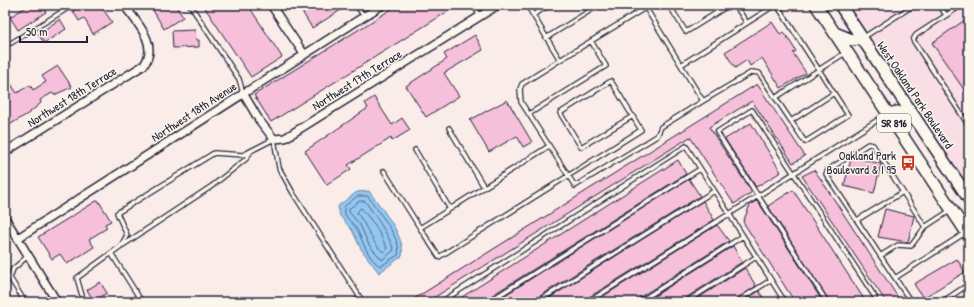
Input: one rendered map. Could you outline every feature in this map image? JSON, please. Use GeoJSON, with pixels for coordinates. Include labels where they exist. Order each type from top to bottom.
{"type":"FeatureCollection","features":[{"type":"Feature","properties":{"kind":"main road","name":"SR 816"},"geometry":{"type":"LineString","coordinates":[[816,5],[968,234]]}},
{"type":"Feature","properties":{"kind":"main road","name":"West Oakland Park Boulevard"},"geometry":{"type":"LineString","coordinates":[[840,5],[969,199]]}},
{"type":"Feature","properties":{"kind":"main road"},"geometry":{"type":"LineString","coordinates":[[834,33],[852,40],[862,38]]}},
{"type":"Feature","properties":{"kind":"main road"},"geometry":{"type":"LineString","coordinates":[[888,114],[898,112],[918,122]]}},
{"type":"Feature","properties":{"kind":"street","name":"Northwest 18th Terrace"},"geometry":{"type":"LineString","coordinates":[[5,152],[144,65],[149,58],[150,50],[148,41],[124,5]]}},
{"type":"Feature","properties":{"kind":"street"},"geometry":{"type":"LineString","coordinates":[[271,5],[304,54]]}},
{"type":"Feature","properties":{"kind":"street","name":"Northwest 18th Avenue"},"geometry":{"type":"LineString","coordinates":[[18,238],[382,5]]}},
{"type":"Feature","properties":{"kind":"street","name":"Northwest 17th Terrace"},"geometry":{"type":"LineString","coordinates":[[274,139],[285,138],[498,5]]}},
{"type":"Feature","properties":{"kind":"street"},"geometry":{"type":"LineString","coordinates":[[243,93],[259,120],[274,139]]}},
{"type":"Feature","properties":{"kind":"street"},"geometry":{"type":"LineString","coordinates":[[5,218],[57,302]]}},
{"type":"Feature","properties":{"kind":"lane"},"geometry":{"type":"LineString","coordinates":[[11,43],[73,5]]}},
{"type":"Feature","properties":{"kind":"lane"},"geometry":{"type":"LineString","coordinates":[[190,5],[239,79],[243,93]]}},
{"type":"Feature","properties":{"kind":"lane"},"geometry":{"type":"LineString","coordinates":[[356,5],[364,16]]}},
{"type":"Feature","properties":{"kind":"lane"},"geometry":{"type":"LineString","coordinates":[[473,5],[480,16]]}},
{"type":"Feature","properties":{"kind":"lane"},"geometry":{"type":"LineString","coordinates":[[527,5],[560,60]]}},
{"type":"Feature","properties":{"kind":"lane"},"geometry":{"type":"LineString","coordinates":[[533,15],[550,5]]}},
{"type":"Feature","properties":{"kind":"lane"},"geometry":{"type":"LineString","coordinates":[[546,38],[599,5]]}},
{"type":"Feature","properties":{"kind":"lane"},"geometry":{"type":"LineString","coordinates":[[650,5],[645,6],[522,84],[520,89],[521,102],[574,186],[657,136],[661,127],[752,72],[759,74],[805,142],[848,115],[776,5],[681,65]]}},
{"type":"Feature","properties":{"kind":"lane"},"geometry":{"type":"LineString","coordinates":[[669,5],[686,32],[729,5]]}},
{"type":"Feature","properties":{"kind":"lane"},"geometry":{"type":"LineString","coordinates":[[735,5],[747,23]]}},
{"type":"Feature","properties":{"kind":"lane"},"geometry":{"type":"LineString","coordinates":[[862,38],[914,5]]}},
{"type":"Feature","properties":{"kind":"lane"},"geometry":{"type":"LineString","coordinates":[[939,5],[946,15]]}},
{"type":"Feature","properties":{"kind":"lane"},"geometry":{"type":"LineString","coordinates":[[962,5],[916,35],[913,40],[969,126]]}},
{"type":"Feature","properties":{"kind":"lane"},"geometry":{"type":"LineString","coordinates":[[645,6],[704,101]]}},
{"type":"Feature","properties":{"kind":"lane"},"geometry":{"type":"LineString","coordinates":[[529,114],[606,66],[591,41]]}},
{"type":"Feature","properties":{"kind":"lane"},"geometry":{"type":"LineString","coordinates":[[775,98],[847,52]]}},
{"type":"Feature","properties":{"kind":"lane"},"geometry":{"type":"LineString","coordinates":[[384,171],[439,257],[641,130],[611,81],[560,113],[581,147],[632,116]]}},
{"type":"Feature","properties":{"kind":"lane"},"geometry":{"type":"LineString","coordinates":[[791,121],[834,93]]}},
{"type":"Feature","properties":{"kind":"lane"},"geometry":{"type":"LineString","coordinates":[[827,302],[717,132],[752,110],[875,297],[874,302]]}},
{"type":"Feature","properties":{"kind":"lane"},"geometry":{"type":"LineString","coordinates":[[588,302],[888,114]]}},
{"type":"Feature","properties":{"kind":"lane"},"geometry":{"type":"LineString","coordinates":[[449,128],[484,187]]}},
{"type":"Feature","properties":{"kind":"lane"},"geometry":{"type":"LineString","coordinates":[[121,246],[126,235],[117,213],[214,153],[243,154],[274,139],[279,168],[282,175],[363,302]]}},
{"type":"Feature","properties":{"kind":"lane"},"geometry":{"type":"LineString","coordinates":[[911,302],[826,174],[828,170],[868,144],[873,145],[926,227]]}},
{"type":"Feature","properties":{"kind":"lane"},"geometry":{"type":"LineString","coordinates":[[420,228],[549,146]]}},
{"type":"Feature","properties":{"kind":"lane"},"geometry":{"type":"LineString","coordinates":[[441,302],[686,146],[785,302]]}},
{"type":"Feature","properties":{"kind":"lane"},"geometry":{"type":"LineString","coordinates":[[86,302],[83,299],[77,278],[121,246],[212,186],[246,159],[252,150]]}},
{"type":"Feature","properties":{"kind":"lane"},"geometry":{"type":"LineString","coordinates":[[415,150],[450,209]]}},
{"type":"Feature","properties":{"kind":"lane"},"geometry":{"type":"LineString","coordinates":[[488,302],[700,169]]}},
{"type":"Feature","properties":{"kind":"lane"},"geometry":{"type":"LineString","coordinates":[[537,302],[714,191]]}},
{"type":"Feature","properties":{"kind":"lane"},"geometry":{"type":"LineString","coordinates":[[857,220],[903,192]]}},
{"type":"Feature","properties":{"kind":"lane"},"geometry":{"type":"LineString","coordinates":[[880,256],[898,245],[911,246],[926,227],[952,210]]}},
{"type":"Feature","properties":{"kind":"lane"},"geometry":{"type":"LineString","coordinates":[[895,278],[968,234]]}},
{"type":"Feature","properties":{"kind":"lane"},"geometry":{"type":"LineString","coordinates":[[638,302],[743,236]]}},
{"type":"Feature","properties":{"kind":"lane"},"geometry":{"type":"LineString","coordinates":[[111,253],[142,302]]}},
{"type":"Feature","properties":{"kind":"lane"},"geometry":{"type":"LineString","coordinates":[[25,302],[10,278],[13,269],[29,255]]}},
{"type":"Feature","properties":{"kind":"lane"},"geometry":{"type":"LineString","coordinates":[[686,302],[756,257]]}},
{"type":"Feature","properties":{"kind":"lane"},"geometry":{"type":"LineString","coordinates":[[736,302],[771,280]]}},
{"type":"Feature","properties":{"kind":"lane"},"geometry":{"type":"LineString","coordinates":[[942,302],[969,284]]}},
{"type":"Feature","properties":{"kind":"lane"},"geometry":{"type":"LineString","coordinates":[[354,302],[360,298]]}},
{"type":"Feature","properties":{"kind":"shaded area"},"geometry":{"type":"Polygon","coordinates":[[[848,5],[969,5],[969,189],[848,5]]]}},
{"type":"Feature","properties":{"kind":"water"},"geometry":{"type":"Polygon","coordinates":[[[369,191],[391,222],[400,240],[402,248],[402,256],[379,273],[361,249],[352,230],[340,216],[338,206],[357,192],[369,191]]]}},
{"type":"Feature","properties":{"kind":"building"},"geometry":{"type":"Polygon","coordinates":[[[29,5],[42,5],[46,12],[18,30],[10,17],[29,5]]]}},
{"type":"Feature","properties":{"kind":"building"},"geometry":{"type":"Polygon","coordinates":[[[83,5],[100,5],[112,22],[93,34],[84,18],[79,21],[73,11],[83,5]]]}},
{"type":"Feature","properties":{"kind":"building"},"geometry":{"type":"Polygon","coordinates":[[[150,5],[175,5],[183,17],[164,29],[150,5]]]}},
{"type":"Feature","properties":{"kind":"building"},"geometry":{"type":"Polygon","coordinates":[[[203,5],[248,5],[282,57],[251,77],[203,5]]]}},
{"type":"Feature","properties":{"kind":"building"},"geometry":{"type":"Polygon","coordinates":[[[298,5],[349,5],[312,28],[298,5]]]}},
{"type":"Feature","properties":{"kind":"building"},"geometry":{"type":"Polygon","coordinates":[[[398,5],[458,5],[271,122],[254,95],[398,5]]]}},
{"type":"Feature","properties":{"kind":"building"},"geometry":{"type":"Polygon","coordinates":[[[969,17],[969,97],[932,43],[969,17]]]}},
{"type":"Feature","properties":{"kind":"building"},"geometry":{"type":"Polygon","coordinates":[[[60,19],[66,29],[44,43],[38,34],[60,19]]]}},
{"type":"Feature","properties":{"kind":"building"},"geometry":{"type":"Polygon","coordinates":[[[772,22],[780,34],[784,32],[796,51],[793,53],[806,73],[781,88],[762,58],[750,66],[747,60],[735,68],[725,52],[772,22]]]}},
{"type":"Feature","properties":{"kind":"building"},"geometry":{"type":"Polygon","coordinates":[[[195,30],[196,40],[199,40],[199,47],[173,48],[172,31],[195,30]]]}},
{"type":"Feature","properties":{"kind":"building"},"geometry":{"type":"Polygon","coordinates":[[[475,35],[483,50],[444,73],[459,96],[426,117],[406,86],[447,59],[444,54],[475,35]]]}},
{"type":"Feature","properties":{"kind":"building"},"geometry":{"type":"Polygon","coordinates":[[[58,66],[72,87],[54,95],[52,93],[40,100],[41,103],[29,113],[11,124],[5,116],[5,75],[17,93],[30,85],[33,90],[46,82],[42,76],[58,66]]]}},
{"type":"Feature","properties":{"kind":"building"},"geometry":{"type":"Polygon","coordinates":[[[757,84],[805,156],[793,163],[752,101],[709,127],[751,191],[751,193],[734,204],[690,137],[427,302],[409,302],[757,84]]]}},
{"type":"Feature","properties":{"kind":"building"},"geometry":{"type":"Polygon","coordinates":[[[374,97],[392,125],[402,118],[410,130],[392,141],[391,138],[348,165],[351,169],[327,185],[305,151],[368,108],[365,103],[374,97]]]}},
{"type":"Feature","properties":{"kind":"building"},"geometry":{"type":"Polygon","coordinates":[[[507,100],[532,142],[523,147],[517,136],[489,152],[470,120],[507,100]]]}},
{"type":"Feature","properties":{"kind":"building"},"geometry":{"type":"Polygon","coordinates":[[[751,123],[781,172],[756,187],[725,139],[751,123]]]}},
{"type":"Feature","properties":{"kind":"building"},"geometry":{"type":"Polygon","coordinates":[[[854,157],[881,164],[874,193],[844,186],[851,159],[854,157]]]}},
{"type":"Feature","properties":{"kind":"building"},"geometry":{"type":"Polygon","coordinates":[[[678,160],[686,174],[486,299],[485,302],[454,302],[678,160]]]}},
{"type":"Feature","properties":{"kind":"building"},"geometry":{"type":"Polygon","coordinates":[[[814,170],[901,302],[886,302],[802,176],[814,170]]]}},
{"type":"Feature","properties":{"kind":"building"},"geometry":{"type":"Polygon","coordinates":[[[689,179],[700,196],[535,299],[534,302],[494,302],[689,179]]]}},
{"type":"Feature","properties":{"kind":"building"},"geometry":{"type":"Polygon","coordinates":[[[793,190],[864,299],[859,302],[830,302],[768,206],[793,190]]]}},
{"type":"Feature","properties":{"kind":"building"},"geometry":{"type":"Polygon","coordinates":[[[98,200],[111,221],[105,224],[107,228],[89,239],[94,247],[67,264],[60,254],[52,259],[38,237],[98,200]]]}},
{"type":"Feature","properties":{"kind":"building"},"geometry":{"type":"Polygon","coordinates":[[[703,201],[714,220],[586,299],[585,302],[543,302],[703,201]]]}},
{"type":"Feature","properties":{"kind":"building"},"geometry":{"type":"Polygon","coordinates":[[[756,201],[759,203],[823,302],[795,302],[743,222],[750,205],[756,201]]]}},
{"type":"Feature","properties":{"kind":"building"},"geometry":{"type":"Polygon","coordinates":[[[885,209],[914,216],[908,242],[878,237],[885,209]]]}},
{"type":"Feature","properties":{"kind":"building"},"geometry":{"type":"Polygon","coordinates":[[[717,225],[729,241],[637,299],[636,302],[594,302],[717,225]]]}},
{"type":"Feature","properties":{"kind":"building"},"geometry":{"type":"Polygon","coordinates":[[[733,246],[742,262],[684,299],[683,302],[645,302],[733,246]]]}},
{"type":"Feature","properties":{"kind":"building"},"geometry":{"type":"Polygon","coordinates":[[[957,259],[965,272],[923,298],[914,284],[957,259]]]}},
{"type":"Feature","properties":{"kind":"building"},"geometry":{"type":"Polygon","coordinates":[[[745,268],[756,286],[733,302],[692,302],[745,268]]]}},
{"type":"Feature","properties":{"kind":"building"},"geometry":{"type":"Polygon","coordinates":[[[100,282],[107,293],[94,301],[87,290],[100,282]]]}},
{"type":"Feature","properties":{"kind":"building"},"geometry":{"type":"Polygon","coordinates":[[[759,291],[766,302],[742,302],[759,291]]]}},
{"type":"Feature","properties":{"kind":"place","name":"Oakland Park Boulevard & I 95"},"geometry":{"type":"Point","coordinates":[908,163]}}]}
